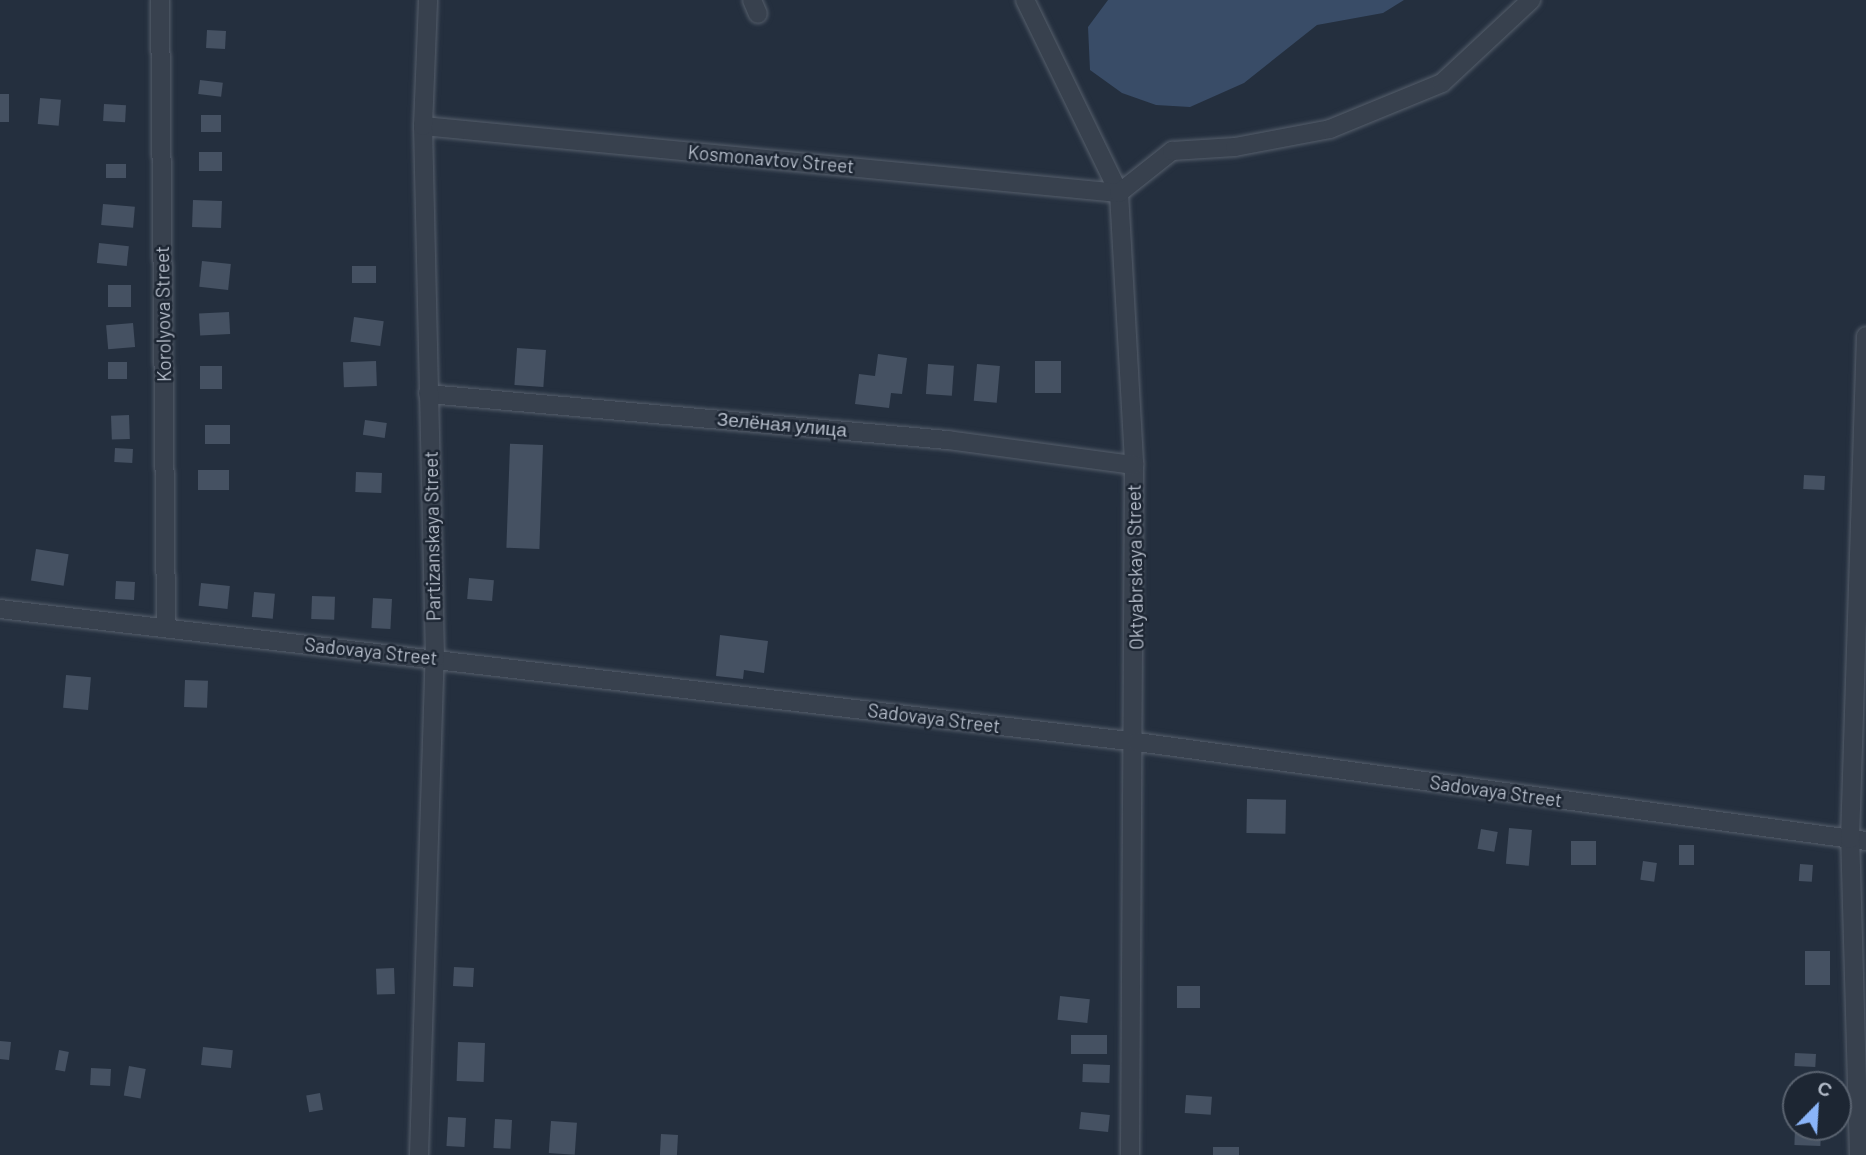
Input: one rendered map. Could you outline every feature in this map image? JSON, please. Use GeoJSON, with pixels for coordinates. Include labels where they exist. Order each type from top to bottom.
{"type":"FeatureCollection","features":[{"type":"Feature","properties":{"kind":"street","name":"Korolyova Street"},"geometry":{"type":"LineString","coordinates":[[160,0],[166,628]]}},
{"type":"Feature","properties":{"kind":"street","name":"Partizanskaya Street"},"geometry":{"type":"LineString","coordinates":[[419,1155],[435,658],[423,126],[428,0]]}},
{"type":"Feature","properties":{"kind":"street","name":"Oktyabrskaya Street"},"geometry":{"type":"LineString","coordinates":[[1025,0],[1119,193],[1134,464],[1137,742],[1130,1155]]}},
{"type":"Feature","properties":{"kind":"street"},"geometry":{"type":"LineString","coordinates":[[1119,193],[1172,151],[1236,147],[1330,129],[1442,83],[1531,0]]}},
{"type":"Feature","properties":{"kind":"street","name":"Kosmonavtov Street"},"geometry":{"type":"LineString","coordinates":[[423,126],[1119,193]]}},
{"type":"Feature","properties":{"kind":"street"},"geometry":{"type":"LineString","coordinates":[[1859,1155],[1858,840],[1866,336]]}},
{"type":"Feature","properties":{"kind":"street","name":"Зелёная улица"},"geometry":{"type":"LineString","coordinates":[[428,394],[934,439],[1134,464]]}},
{"type":"Feature","properties":{"kind":"street","name":"Sadovaya Street"},"geometry":{"type":"LineString","coordinates":[[0,609],[1137,742],[1858,840]]}},
{"type":"Feature","properties":{"kind":"water"},"geometry":{"type":"Polygon","coordinates":[[[1108,0],[1404,0],[1383,13],[1317,25],[1244,83],[1190,107],[1156,105],[1122,93],[1090,70],[1088,27],[1108,0]]]}},
{"type":"Feature","properties":{"kind":"building"},"geometry":{"type":"Polygon","coordinates":[[[207,30],[226,31],[225,49],[206,48],[207,30]]]}},
{"type":"Feature","properties":{"kind":"building"},"geometry":{"type":"Polygon","coordinates":[[[200,80],[223,83],[221,97],[198,94],[200,80]]]}},
{"type":"Feature","properties":{"kind":"building"},"geometry":{"type":"Polygon","coordinates":[[[0,94],[9,94],[9,122],[0,122],[0,94]]]}},
{"type":"Feature","properties":{"kind":"building"},"geometry":{"type":"Polygon","coordinates":[[[40,98],[61,100],[59,126],[38,124],[40,98]]]}},
{"type":"Feature","properties":{"kind":"building"},"geometry":{"type":"Polygon","coordinates":[[[104,104],[126,105],[125,122],[103,121],[104,104]]]}},
{"type":"Feature","properties":{"kind":"building"},"geometry":{"type":"Polygon","coordinates":[[[201,115],[221,115],[221,132],[201,132],[201,115]]]}},
{"type":"Feature","properties":{"kind":"building"},"geometry":{"type":"Polygon","coordinates":[[[199,152],[222,152],[222,171],[199,171],[199,152]]]}},
{"type":"Feature","properties":{"kind":"building"},"geometry":{"type":"Polygon","coordinates":[[[106,164],[126,164],[126,178],[106,178],[106,164]]]}},
{"type":"Feature","properties":{"kind":"building"},"geometry":{"type":"Polygon","coordinates":[[[193,200],[222,201],[221,228],[192,227],[193,200]]]}},
{"type":"Feature","properties":{"kind":"building"},"geometry":{"type":"Polygon","coordinates":[[[103,204],[135,207],[133,228],[101,225],[103,204]]]}},
{"type":"Feature","properties":{"kind":"building"},"geometry":{"type":"Polygon","coordinates":[[[99,243],[129,246],[127,266],[97,263],[99,243]]]}},
{"type":"Feature","properties":{"kind":"building"},"geometry":{"type":"Polygon","coordinates":[[[202,261],[231,264],[228,290],[199,287],[202,261]]]}},
{"type":"Feature","properties":{"kind":"building"},"geometry":{"type":"Polygon","coordinates":[[[352,266],[376,266],[376,283],[352,283],[352,266]]]}},
{"type":"Feature","properties":{"kind":"building"},"geometry":{"type":"Polygon","coordinates":[[[108,285],[131,285],[131,307],[108,307],[108,285]]]}},
{"type":"Feature","properties":{"kind":"building"},"geometry":{"type":"Polygon","coordinates":[[[229,312],[230,334],[200,336],[199,314],[229,312]]]}},
{"type":"Feature","properties":{"kind":"building"},"geometry":{"type":"Polygon","coordinates":[[[354,317],[384,321],[380,346],[351,342],[354,317]]]}},
{"type":"Feature","properties":{"kind":"building"},"geometry":{"type":"Polygon","coordinates":[[[133,323],[135,347],[108,349],[106,325],[133,323]]]}},
{"type":"Feature","properties":{"kind":"building"},"geometry":{"type":"Polygon","coordinates":[[[517,348],[546,350],[543,387],[514,385],[517,348]]]}},
{"type":"Feature","properties":{"kind":"building"},"geometry":{"type":"Polygon","coordinates":[[[878,354],[907,358],[902,394],[891,393],[889,408],[855,404],[859,374],[875,376],[878,354]]]}},
{"type":"Feature","properties":{"kind":"building"},"geometry":{"type":"Polygon","coordinates":[[[376,361],[377,386],[344,387],[343,362],[376,361]]]}},
{"type":"Feature","properties":{"kind":"building"},"geometry":{"type":"Polygon","coordinates":[[[1035,361],[1061,361],[1061,393],[1035,393],[1035,361]]]}},
{"type":"Feature","properties":{"kind":"building"},"geometry":{"type":"Polygon","coordinates":[[[108,362],[127,362],[127,379],[108,379],[108,362]]]}},
{"type":"Feature","properties":{"kind":"building"},"geometry":{"type":"Polygon","coordinates":[[[928,364],[954,366],[952,396],[926,394],[928,364]]]}},
{"type":"Feature","properties":{"kind":"building"},"geometry":{"type":"Polygon","coordinates":[[[977,364],[1000,366],[997,403],[974,401],[977,364]]]}},
{"type":"Feature","properties":{"kind":"building"},"geometry":{"type":"Polygon","coordinates":[[[200,366],[222,366],[222,389],[200,389],[200,366]]]}},
{"type":"Feature","properties":{"kind":"building"},"geometry":{"type":"Polygon","coordinates":[[[129,415],[130,439],[112,440],[111,416],[129,415]]]}},
{"type":"Feature","properties":{"kind":"building"},"geometry":{"type":"Polygon","coordinates":[[[365,420],[387,423],[385,438],[363,435],[365,420]]]}},
{"type":"Feature","properties":{"kind":"building"},"geometry":{"type":"Polygon","coordinates":[[[205,425],[230,425],[230,444],[205,444],[205,425]]]}},
{"type":"Feature","properties":{"kind":"building"},"geometry":{"type":"Polygon","coordinates":[[[510,444],[543,445],[539,549],[506,548],[510,444]]]}},
{"type":"Feature","properties":{"kind":"building"},"geometry":{"type":"Polygon","coordinates":[[[115,448],[133,449],[132,463],[114,462],[115,448]]]}},
{"type":"Feature","properties":{"kind":"building"},"geometry":{"type":"Polygon","coordinates":[[[198,470],[229,470],[229,490],[198,490],[198,470]]]}},
{"type":"Feature","properties":{"kind":"building"},"geometry":{"type":"Polygon","coordinates":[[[356,472],[382,473],[381,493],[355,492],[356,472]]]}},
{"type":"Feature","properties":{"kind":"building"},"geometry":{"type":"Polygon","coordinates":[[[1804,475],[1825,476],[1824,490],[1803,489],[1804,475]]]}},
{"type":"Feature","properties":{"kind":"building"},"geometry":{"type":"Polygon","coordinates":[[[36,549],[69,554],[64,586],[31,581],[36,549]]]}},
{"type":"Feature","properties":{"kind":"building"},"geometry":{"type":"Polygon","coordinates":[[[469,578],[494,580],[492,601],[467,599],[469,578]]]}},
{"type":"Feature","properties":{"kind":"building"},"geometry":{"type":"Polygon","coordinates":[[[116,581],[135,582],[134,600],[115,599],[116,581]]]}},
{"type":"Feature","properties":{"kind":"building"},"geometry":{"type":"Polygon","coordinates":[[[201,583],[230,586],[227,609],[199,606],[201,583]]]}},
{"type":"Feature","properties":{"kind":"building"},"geometry":{"type":"Polygon","coordinates":[[[254,592],[275,594],[273,619],[252,617],[254,592]]]}},
{"type":"Feature","properties":{"kind":"building"},"geometry":{"type":"Polygon","coordinates":[[[312,596],[335,597],[334,620],[311,619],[312,596]]]}},
{"type":"Feature","properties":{"kind":"building"},"geometry":{"type":"Polygon","coordinates":[[[373,598],[392,599],[390,629],[371,628],[373,598]]]}},
{"type":"Feature","properties":{"kind":"building"},"geometry":{"type":"Polygon","coordinates":[[[720,635],[768,641],[764,673],[744,670],[743,679],[716,676],[720,635]]]}},
{"type":"Feature","properties":{"kind":"building"},"geometry":{"type":"Polygon","coordinates":[[[66,675],[91,677],[88,710],[63,708],[66,675]]]}},
{"type":"Feature","properties":{"kind":"building"},"geometry":{"type":"Polygon","coordinates":[[[185,680],[208,681],[207,708],[184,707],[185,680]]]}},
{"type":"Feature","properties":{"kind":"building"},"geometry":{"type":"Polygon","coordinates":[[[1247,799],[1286,800],[1285,834],[1246,833],[1247,799]]]}},
{"type":"Feature","properties":{"kind":"building"},"geometry":{"type":"Polygon","coordinates":[[[1509,828],[1532,830],[1529,866],[1506,864],[1509,828]]]}},
{"type":"Feature","properties":{"kind":"building"},"geometry":{"type":"Polygon","coordinates":[[[1481,829],[1498,832],[1494,852],[1478,849],[1481,829]]]}},
{"type":"Feature","properties":{"kind":"building"},"geometry":{"type":"Polygon","coordinates":[[[1571,841],[1596,841],[1596,865],[1571,865],[1571,841]]]}},
{"type":"Feature","properties":{"kind":"building"},"geometry":{"type":"Polygon","coordinates":[[[1679,845],[1694,845],[1694,865],[1679,865],[1679,845]]]}},
{"type":"Feature","properties":{"kind":"building"},"geometry":{"type":"Polygon","coordinates":[[[1643,861],[1657,863],[1654,882],[1640,880],[1643,861]]]}},
{"type":"Feature","properties":{"kind":"building"},"geometry":{"type":"Polygon","coordinates":[[[1800,864],[1813,865],[1812,882],[1799,881],[1800,864]]]}},
{"type":"Feature","properties":{"kind":"building"},"geometry":{"type":"Polygon","coordinates":[[[1805,951],[1830,951],[1830,985],[1805,985],[1805,951]]]}},
{"type":"Feature","properties":{"kind":"building"},"geometry":{"type":"Polygon","coordinates":[[[454,967],[474,968],[473,987],[453,986],[454,967]]]}},
{"type":"Feature","properties":{"kind":"building"},"geometry":{"type":"Polygon","coordinates":[[[394,968],[395,994],[377,995],[376,969],[394,968]]]}},
{"type":"Feature","properties":{"kind":"building"},"geometry":{"type":"Polygon","coordinates":[[[1177,986],[1200,986],[1200,1008],[1177,1008],[1177,986]]]}},
{"type":"Feature","properties":{"kind":"building"},"geometry":{"type":"Polygon","coordinates":[[[1060,996],[1090,999],[1087,1023],[1057,1020],[1060,996]]]}},
{"type":"Feature","properties":{"kind":"building"},"geometry":{"type":"Polygon","coordinates":[[[1071,1035],[1107,1035],[1107,1054],[1071,1054],[1071,1035]]]}},
{"type":"Feature","properties":{"kind":"building"},"geometry":{"type":"Polygon","coordinates":[[[0,1041],[11,1042],[9,1060],[0,1059],[0,1041]]]}},
{"type":"Feature","properties":{"kind":"building"},"geometry":{"type":"Polygon","coordinates":[[[458,1042],[485,1043],[484,1082],[457,1081],[458,1042]]]}},
{"type":"Feature","properties":{"kind":"building"},"geometry":{"type":"Polygon","coordinates":[[[203,1047],[233,1050],[231,1068],[201,1065],[203,1047]]]}},
{"type":"Feature","properties":{"kind":"building"},"geometry":{"type":"Polygon","coordinates":[[[59,1050],[69,1052],[65,1072],[55,1070],[59,1050]]]}},
{"type":"Feature","properties":{"kind":"building"},"geometry":{"type":"Polygon","coordinates":[[[1795,1053],[1816,1054],[1815,1067],[1794,1066],[1795,1053]]]}},
{"type":"Feature","properties":{"kind":"building"},"geometry":{"type":"Polygon","coordinates":[[[1083,1064],[1110,1065],[1109,1083],[1082,1082],[1083,1064]]]}},
{"type":"Feature","properties":{"kind":"building"},"geometry":{"type":"Polygon","coordinates":[[[129,1066],[146,1069],[141,1098],[124,1096],[129,1066]]]}},
{"type":"Feature","properties":{"kind":"building"},"geometry":{"type":"Polygon","coordinates":[[[91,1068],[111,1069],[110,1086],[90,1085],[91,1068]]]}},
{"type":"Feature","properties":{"kind":"building"},"geometry":{"type":"Polygon","coordinates":[[[320,1093],[323,1110],[309,1112],[306,1095],[320,1093]]]}},
{"type":"Feature","properties":{"kind":"building"},"geometry":{"type":"Polygon","coordinates":[[[1186,1095],[1212,1097],[1211,1115],[1185,1113],[1186,1095]]]}},
{"type":"Feature","properties":{"kind":"building"},"geometry":{"type":"Polygon","coordinates":[[[1081,1112],[1110,1115],[1108,1132],[1079,1129],[1081,1112]]]}},
{"type":"Feature","properties":{"kind":"building"},"geometry":{"type":"Polygon","coordinates":[[[448,1117],[466,1118],[464,1147],[446,1146],[448,1117]]]}},
{"type":"Feature","properties":{"kind":"building"},"geometry":{"type":"Polygon","coordinates":[[[495,1119],[512,1120],[510,1149],[493,1148],[495,1119]]]}},
{"type":"Feature","properties":{"kind":"building"},"geometry":{"type":"Polygon","coordinates":[[[551,1121],[577,1123],[575,1155],[549,1153],[551,1121]]]}},
{"type":"Feature","properties":{"kind":"building"},"geometry":{"type":"Polygon","coordinates":[[[661,1134],[678,1135],[677,1155],[660,1155],[661,1134]]]}},
{"type":"Feature","properties":{"kind":"building"},"geometry":{"type":"Polygon","coordinates":[[[1795,1141],[1821,1141],[1820,1146],[1794,1145],[1795,1141]]]}},
{"type":"Feature","properties":{"kind":"building"},"geometry":{"type":"Polygon","coordinates":[[[1213,1147],[1239,1147],[1239,1155],[1213,1155],[1213,1147]]]}}]}
